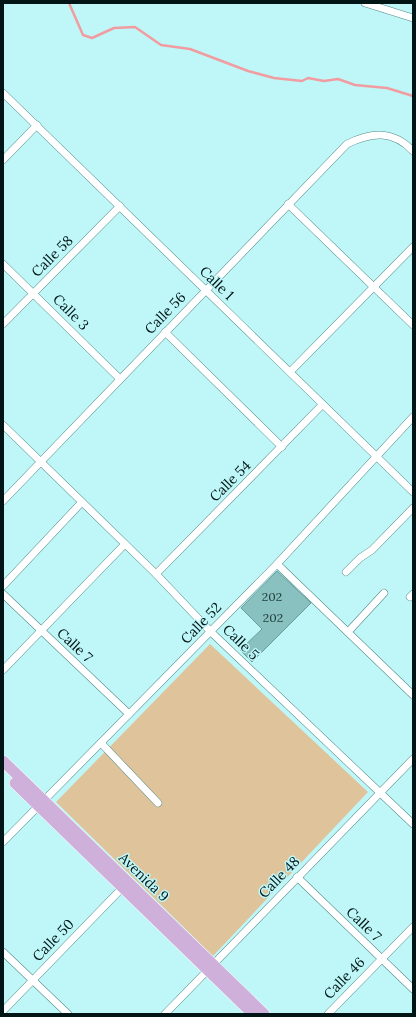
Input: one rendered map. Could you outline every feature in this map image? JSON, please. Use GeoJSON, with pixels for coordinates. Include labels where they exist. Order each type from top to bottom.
{"type":"FeatureCollection","features":[{"type":"Feature","properties":{"kind":"main road","name":"Avenida 9"},"geometry":{"type":"LineString","coordinates":[[3,761],[41,803]]}},
{"type":"Feature","properties":{"kind":"main road","name":"Avenida 9"},"geometry":{"type":"LineString","coordinates":[[3,771],[41,803],[126,885],[211,968],[253,1014]]}},
{"type":"Feature","properties":{"kind":"main road","name":"Avenida 9"},"geometry":{"type":"LineString","coordinates":[[211,968],[264,1014]]}},
{"type":"Feature","properties":{"kind":"street"},"geometry":{"type":"LineString","coordinates":[[365,3],[413,18]]}},
{"type":"Feature","properties":{"kind":"street","name":"Calle 1"},"geometry":{"type":"LineString","coordinates":[[3,93],[413,492]]}},
{"type":"Feature","properties":{"kind":"street"},"geometry":{"type":"LineString","coordinates":[[3,160],[37,126]]}},
{"type":"Feature","properties":{"kind":"street","name":"Calle 56"},"geometry":{"type":"LineString","coordinates":[[3,500],[347,144],[368,136],[382,135],[394,137],[405,143],[413,151]]}},
{"type":"Feature","properties":{"kind":"street"},"geometry":{"type":"LineString","coordinates":[[288,204],[413,325]]}},
{"type":"Feature","properties":{"kind":"street","name":"Calle 58"},"geometry":{"type":"LineString","coordinates":[[3,324],[120,206]]}},
{"type":"Feature","properties":{"kind":"street"},"geometry":{"type":"LineString","coordinates":[[290,372],[413,247]]}},
{"type":"Feature","properties":{"kind":"street","name":"Calle 3"},"geometry":{"type":"LineString","coordinates":[[3,264],[120,379]]}},
{"type":"Feature","properties":{"kind":"street"},"geometry":{"type":"LineString","coordinates":[[166,332],[282,447]]}},
{"type":"Feature","properties":{"kind":"street","name":"Calle 54"},"geometry":{"type":"LineString","coordinates":[[156,574],[322,405]]}},
{"type":"Feature","properties":{"kind":"street","name":"Calle 52"},"geometry":{"type":"LineString","coordinates":[[3,842],[277,564],[413,417]]}},
{"type":"Feature","properties":{"kind":"street","name":"Calle 5"},"geometry":{"type":"LineString","coordinates":[[3,426],[156,574],[211,632],[413,824]]}},
{"type":"Feature","properties":{"kind":"street"},"geometry":{"type":"LineString","coordinates":[[3,586],[82,502]]}},
{"type":"Feature","properties":{"kind":"street"},"geometry":{"type":"LineString","coordinates":[[346,572],[360,558],[372,550],[413,508]]}},
{"type":"Feature","properties":{"kind":"street"},"geometry":{"type":"LineString","coordinates":[[3,670],[125,544]]}},
{"type":"Feature","properties":{"kind":"street"},"geometry":{"type":"LineString","coordinates":[[277,564],[413,695]]}},
{"type":"Feature","properties":{"kind":"street"},"geometry":{"type":"LineString","coordinates":[[348,632],[384,592]]}},
{"type":"Feature","properties":{"kind":"street","name":"Calle 7"},"geometry":{"type":"LineString","coordinates":[[3,594],[41,632],[129,714]]}},
{"type":"Feature","properties":{"kind":"street"},"geometry":{"type":"LineString","coordinates":[[101,743],[158,803]]}},
{"type":"Feature","properties":{"kind":"street","name":"Calle 48"},"geometry":{"type":"LineString","coordinates":[[165,1014],[413,759]]}},
{"type":"Feature","properties":{"kind":"street","name":"Calle 7"},"geometry":{"type":"LineString","coordinates":[[298,877],[413,990]]}},
{"type":"Feature","properties":{"kind":"street","name":"Calle 50"},"geometry":{"type":"LineString","coordinates":[[3,1011],[126,885]]}},
{"type":"Feature","properties":{"kind":"street","name":"Calle 46"},"geometry":{"type":"LineString","coordinates":[[328,1014],[413,927]]}},
{"type":"Feature","properties":{"kind":"street"},"geometry":{"type":"LineString","coordinates":[[3,952],[68,1014]]}},
{"type":"Feature","properties":{"kind":"shaded area"},"geometry":{"type":"Polygon","coordinates":[[[210,644],[368,792],[213,956],[56,802],[210,644]]]}},
{"type":"Feature","properties":{"kind":"building"},"geometry":{"type":"Polygon","coordinates":[[[277,571],[311,603],[252,662],[240,650],[262,629],[241,608],[277,571]]]}},
{"type":"Feature","properties":{"kind":"waterway"},"geometry":{"type":"LineString","coordinates":[[69,3],[83,35],[92,38],[114,28],[135,27],[161,45],[190,49],[248,71],[274,78],[302,81],[308,78],[324,81],[338,79],[355,85],[387,88],[413,96]]}}]}
